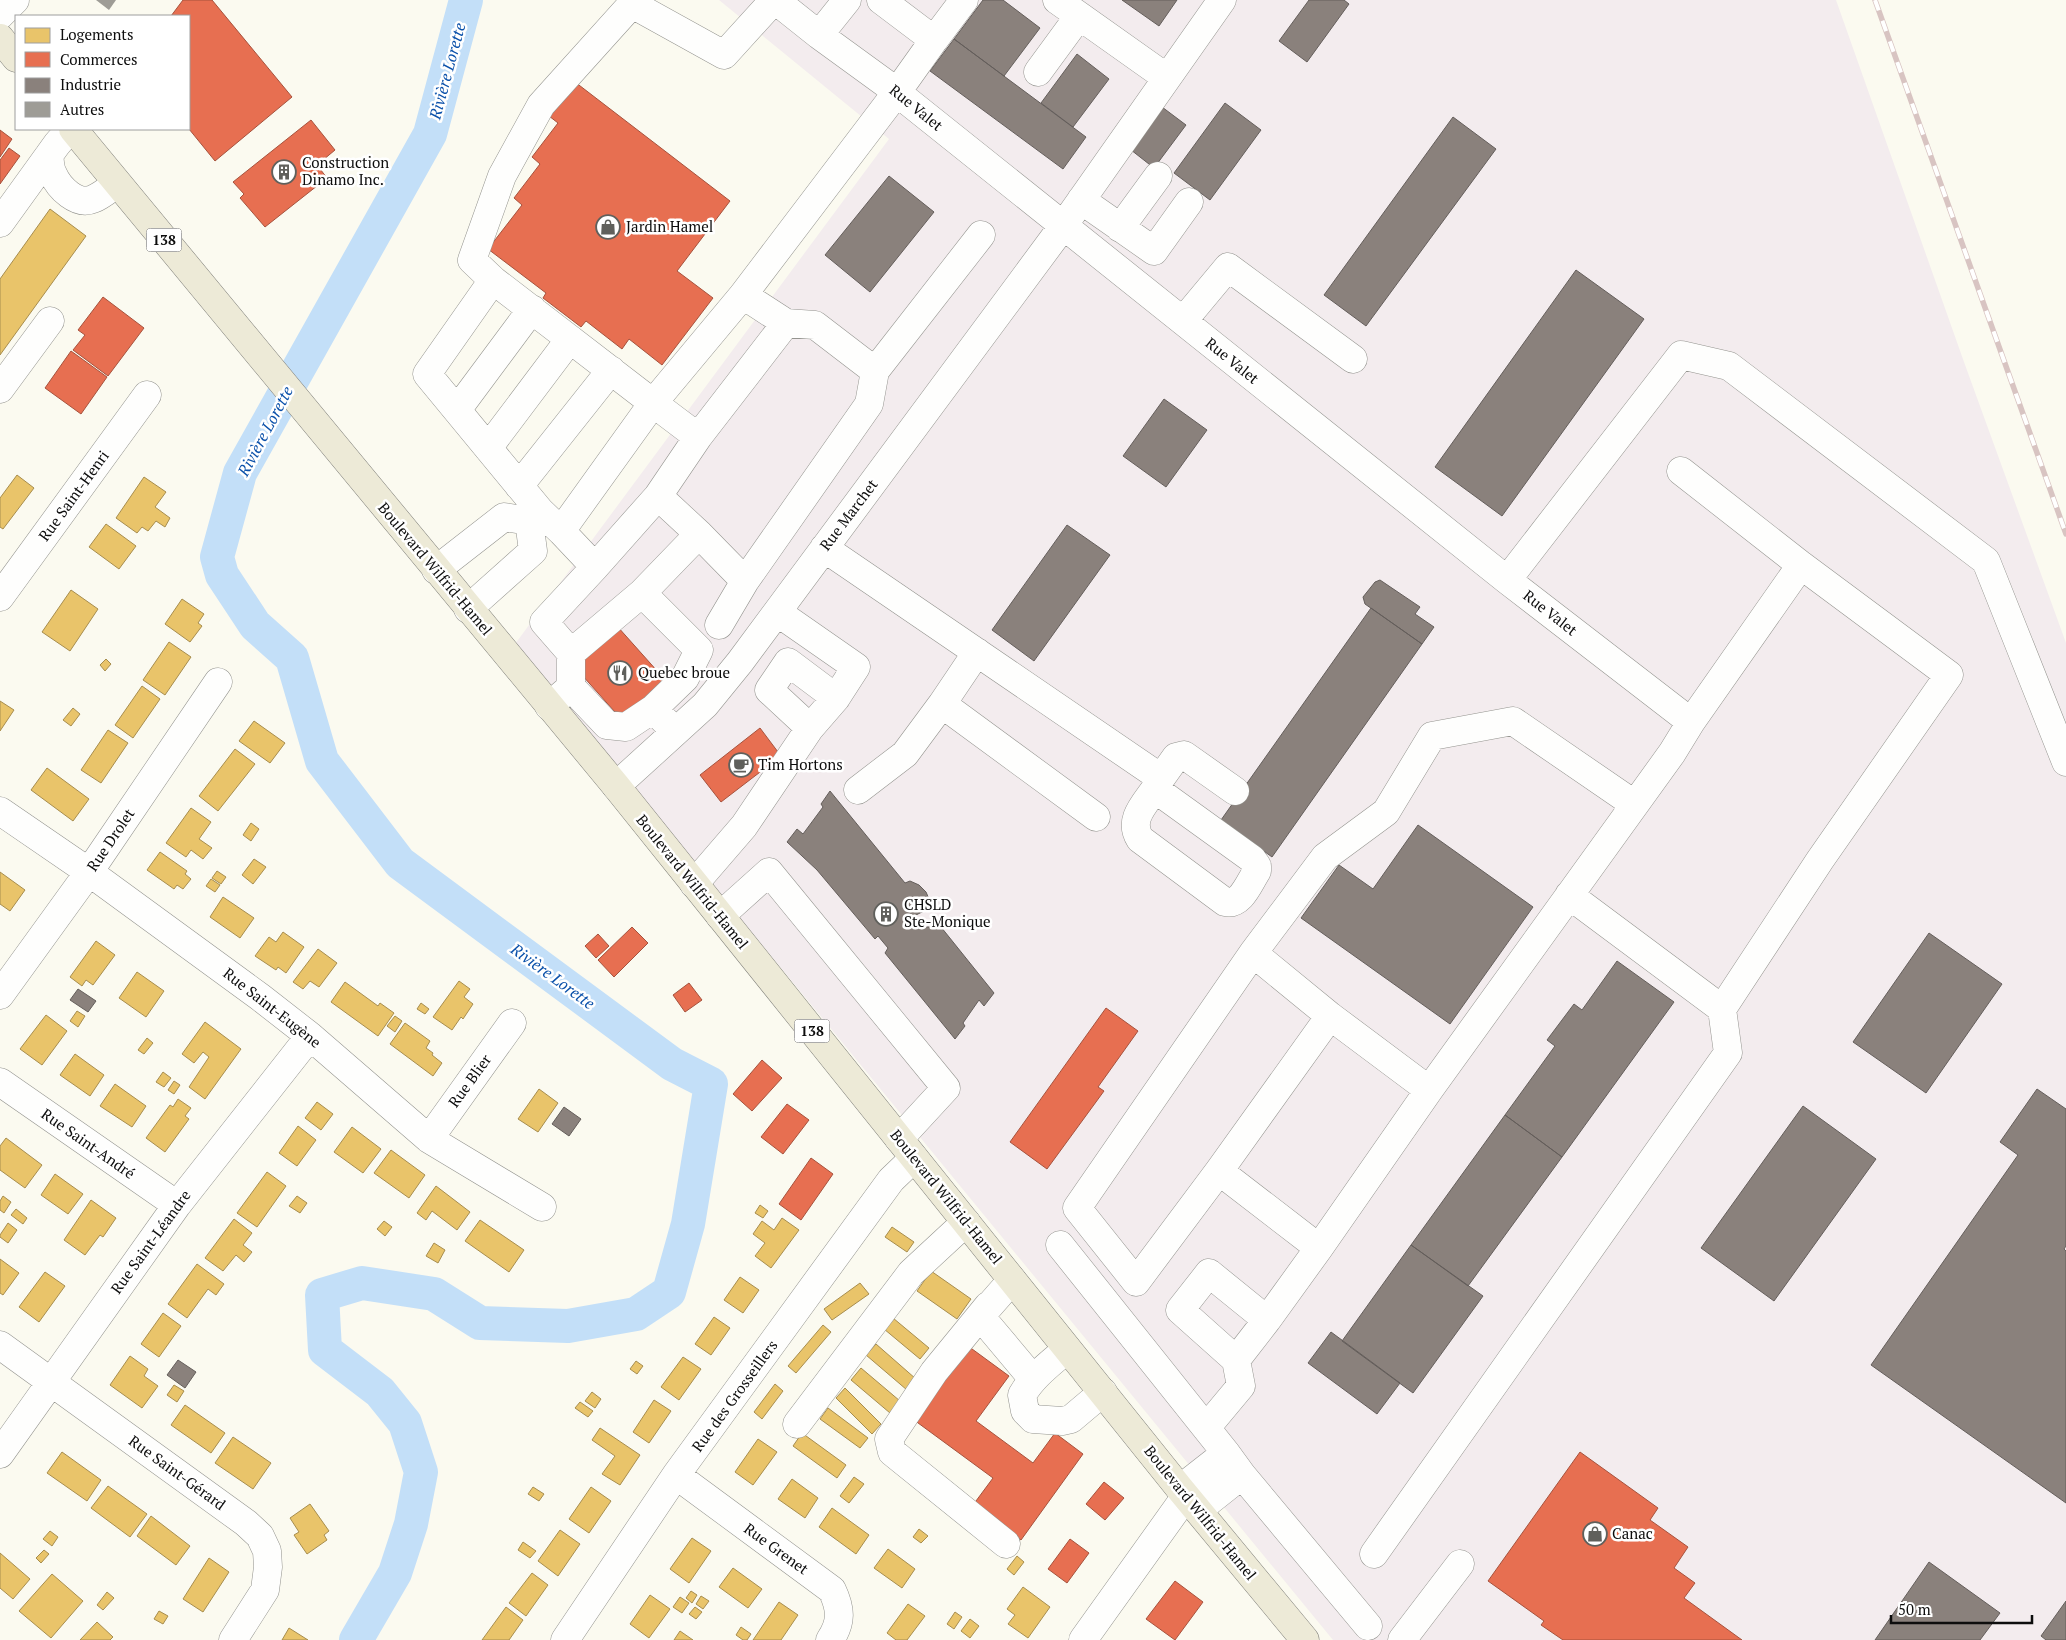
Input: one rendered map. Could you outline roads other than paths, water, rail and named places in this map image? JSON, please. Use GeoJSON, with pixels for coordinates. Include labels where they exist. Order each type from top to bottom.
{"type":"FeatureCollection","features":[{"type":"Feature","properties":{"kind":"main road"},"geometry":{"type":"LineString","coordinates":[[0,38],[15,57]]}},
{"type":"Feature","properties":{"kind":"main road","name":"Boulevard Wilfrid-Hamel"},"geometry":{"type":"LineString","coordinates":[[72,130],[616,786],[1012,1280],[1305,1640]]}},
{"type":"Feature","properties":{"kind":"street"},"geometry":{"type":"LineString","coordinates":[[0,16],[15,0]]}},
{"type":"Feature","properties":{"kind":"street"},"geometry":{"type":"LineString","coordinates":[[698,437],[493,280],[472,260],[502,176],[541,104],[632,4],[724,55],[775,0]]}},
{"type":"Feature","properties":{"kind":"street","name":"Rue Valet"},"geometry":{"type":"LineString","coordinates":[[775,0],[818,35],[896,92],[1507,580],[1691,722]]}},
{"type":"Feature","properties":{"kind":"street"},"geometry":{"type":"LineString","coordinates":[[818,35],[847,0]]}},
{"type":"Feature","properties":{"kind":"street"},"geometry":{"type":"LineString","coordinates":[[881,0],[934,40]]}},
{"type":"Feature","properties":{"kind":"street"},"geometry":{"type":"LineString","coordinates":[[561,531],[653,403],[743,295],[964,0]]}},
{"type":"Feature","properties":{"kind":"street"},"geometry":{"type":"LineString","coordinates":[[1057,0],[1167,78]]}},
{"type":"Feature","properties":{"kind":"street","name":"Rue Marchet"},"geometry":{"type":"LineString","coordinates":[[616,786],[705,705],[755,642],[1063,226],[1222,0]]}},
{"type":"Feature","properties":{"kind":"street"},"geometry":{"type":"LineString","coordinates":[[1038,72],[1079,16]]}},
{"type":"Feature","properties":{"kind":"street"},"geometry":{"type":"LineString","coordinates":[[0,223],[49,155],[70,130]]}},
{"type":"Feature","properties":{"kind":"street"},"geometry":{"type":"LineString","coordinates":[[49,155],[52,174],[73,198],[81,201],[92,200],[116,184]]}},
{"type":"Feature","properties":{"kind":"street"},"geometry":{"type":"LineString","coordinates":[[1120,228],[1158,176]]}},
{"type":"Feature","properties":{"kind":"street"},"geometry":{"type":"LineString","coordinates":[[1081,200],[1154,251],[1189,202]]}},
{"type":"Feature","properties":{"kind":"street"},"geometry":{"type":"LineString","coordinates":[[786,323],[698,437],[658,496],[595,568],[544,622],[571,653],[571,687],[608,725],[626,727],[653,709],[685,678],[699,650],[719,625],[745,581],[869,404],[875,371],[981,234]]}},
{"type":"Feature","properties":{"kind":"street"},"geometry":{"type":"LineString","coordinates":[[1182,322],[1228,267],[1353,359]]}},
{"type":"Feature","properties":{"kind":"street"},"geometry":{"type":"LineString","coordinates":[[468,609],[533,551],[534,516],[519,486],[427,374],[493,280]]}},
{"type":"Feature","properties":{"kind":"street"},"geometry":{"type":"LineString","coordinates":[[743,295],[786,323],[815,325],[875,371]]}},
{"type":"Feature","properties":{"kind":"street"},"geometry":{"type":"LineString","coordinates":[[456,410],[532,309]]}},
{"type":"Feature","properties":{"kind":"street"},"geometry":{"type":"LineString","coordinates":[[0,389],[50,321]]}},
{"type":"Feature","properties":{"kind":"street"},"geometry":{"type":"LineString","coordinates":[[488,448],[570,339]]}},
{"type":"Feature","properties":{"kind":"street"},"geometry":{"type":"LineString","coordinates":[[1507,580],[1681,354],[1729,366],[1986,561],[2066,762]]}},
{"type":"Feature","properties":{"kind":"street"},"geometry":{"type":"LineString","coordinates":[[519,486],[610,370]]}},
{"type":"Feature","properties":{"kind":"street","name":"Rue Saint-Henri"},"geometry":{"type":"LineString","coordinates":[[0,597],[147,394]]}},
{"type":"Feature","properties":{"kind":"street"},"geometry":{"type":"LineString","coordinates":[[1374,1554],[1728,1053],[1722,1009],[1820,860],[1949,675],[1800,565],[1681,471]]}},
{"type":"Feature","properties":{"kind":"street"},"geometry":{"type":"LineString","coordinates":[[658,496],[745,581]]}},
{"type":"Feature","properties":{"kind":"street"},"geometry":{"type":"LineString","coordinates":[[436,570],[504,516],[534,516],[561,531],[595,568]]}},
{"type":"Feature","properties":{"kind":"street"},"geometry":{"type":"LineString","coordinates":[[571,653],[642,593],[699,534]]}},
{"type":"Feature","properties":{"kind":"street"},"geometry":{"type":"LineString","coordinates":[[824,548],[977,652],[1158,783],[1176,757],[1184,755],[1235,791]]}},
{"type":"Feature","properties":{"kind":"street"},"geometry":{"type":"LineString","coordinates":[[1236,1360],[1319,1248],[1429,1090],[1672,753],[1691,722],[1800,565]]}},
{"type":"Feature","properties":{"kind":"street"},"geometry":{"type":"LineString","coordinates":[[642,593],[699,650]]}},
{"type":"Feature","properties":{"kind":"street"},"geometry":{"type":"LineString","coordinates":[[694,884],[744,826],[810,728],[836,698],[856,667],[777,612]]}},
{"type":"Feature","properties":{"kind":"street"},"geometry":{"type":"LineString","coordinates":[[719,625],[755,642]]}},
{"type":"Feature","properties":{"kind":"street"},"geometry":{"type":"LineString","coordinates":[[858,790],[905,754],[977,652]]}},
{"type":"Feature","properties":{"kind":"street"},"geometry":{"type":"LineString","coordinates":[[810,728],[768,690],[788,662],[836,698]]}},
{"type":"Feature","properties":{"kind":"street","name":"Rue Drolet"},"geometry":{"type":"LineString","coordinates":[[0,995],[89,872],[218,682]]}},
{"type":"Feature","properties":{"kind":"street"},"geometry":{"type":"LineString","coordinates":[[549,706],[571,687]]}},
{"type":"Feature","properties":{"kind":"street"},"geometry":{"type":"LineString","coordinates":[[942,704],[1096,817]]}},
{"type":"Feature","properties":{"kind":"street"},"geometry":{"type":"LineString","coordinates":[[653,709],[675,733]]}},
{"type":"Feature","properties":{"kind":"street"},"geometry":{"type":"LineString","coordinates":[[1330,1016],[1219,1171],[1136,1282],[1077,1208],[1252,953],[1325,857],[1386,812],[1432,736],[1513,721],[1634,804]]}},
{"type":"Feature","properties":{"kind":"street","name":"Rue Saint-Eugène"},"geometry":{"type":"LineString","coordinates":[[0,811],[89,872],[260,997],[310,1036],[429,1139],[542,1207]]}},
{"type":"Feature","properties":{"kind":"street","name":"Rue des Grosseillers"},"geometry":{"type":"LineString","coordinates":[[568,1639],[676,1475],[891,1180],[906,1148],[946,1088],[768,872],[720,916]]}},
{"type":"Feature","properties":{"kind":"street"},"geometry":{"type":"LineString","coordinates":[[1569,895],[1722,1009]]}},
{"type":"Feature","properties":{"kind":"street"},"geometry":{"type":"LineString","coordinates":[[1252,953],[1330,1016],[1429,1090]]}},
{"type":"Feature","properties":{"kind":"street","name":"Rue Blier"},"geometry":{"type":"LineString","coordinates":[[429,1139],[512,1023]]}},
{"type":"Feature","properties":{"kind":"street","name":"Rue Saint-Léandre"},"geometry":{"type":"LineString","coordinates":[[0,1454],[176,1205],[310,1036]]}},
{"type":"Feature","properties":{"kind":"street","name":"Rue Saint-André"},"geometry":{"type":"LineString","coordinates":[[0,1082],[176,1205]]}},
{"type":"Feature","properties":{"kind":"street"},"geometry":{"type":"LineString","coordinates":[[1219,1171],[1319,1248]]}},
{"type":"Feature","properties":{"kind":"street"},"geometry":{"type":"LineString","coordinates":[[797,1424],[911,1273],[966,1222]]}},
{"type":"Feature","properties":{"kind":"street"},"geometry":{"type":"LineString","coordinates":[[1060,1245],[1242,1475],[1368,1626]]}},
{"type":"Feature","properties":{"kind":"street"},"geometry":{"type":"LineString","coordinates":[[1206,1428],[1241,1386],[1236,1360],[1180,1310],[1209,1273],[1267,1320]]}},
{"type":"Feature","properties":{"kind":"street"},"geometry":{"type":"LineString","coordinates":[[1006,1544],[892,1452],[889,1439],[934,1372],[1012,1280]]}},
{"type":"Feature","properties":{"kind":"street"},"geometry":{"type":"LineString","coordinates":[[988,1306],[984,1312],[986,1323],[1033,1379]]}},
{"type":"Feature","properties":{"kind":"street","name":"Rue Saint-Gérard"},"geometry":{"type":"LineString","coordinates":[[0,1345],[246,1523],[260,1536],[267,1551],[268,1567],[264,1590],[233,1640]]}},
{"type":"Feature","properties":{"kind":"street"},"geometry":{"type":"LineString","coordinates":[[1067,1348],[1033,1379],[1022,1395],[1025,1411],[1033,1419],[1043,1421],[1071,1419],[1103,1392]]}},
{"type":"Feature","properties":{"kind":"street"},"geometry":{"type":"LineString","coordinates":[[1083,1640],[1188,1498],[1226,1453]]}},
{"type":"Feature","properties":{"kind":"street","name":"Rue Grenet"},"geometry":{"type":"LineString","coordinates":[[676,1475],[832,1590],[839,1604],[840,1617],[838,1628],[830,1640]]}},
{"type":"Feature","properties":{"kind":"street"},"geometry":{"type":"LineString","coordinates":[[1188,1498],[1242,1475]]}},
{"type":"Feature","properties":{"kind":"street"},"geometry":{"type":"LineString","coordinates":[[1402,1640],[1460,1564]]}},
{"type":"Feature","properties":{"kind":"waterway","name":"Rivière Lorette"},"geometry":{"type":"LineString","coordinates":[[356,1640],[395,1573],[411,1524],[421,1472],[405,1423],[380,1392],[325,1350],[322,1295],[362,1283],[434,1294],[480,1323],[568,1326],[636,1314],[669,1292],[688,1224],[711,1084],[672,1064],[400,863],[322,761],[292,658],[255,625],[222,575],[217,557],[240,473],[430,134],[466,0]]}},
{"type":"Feature","properties":{"kind":"railway"},"geometry":{"type":"LineString","coordinates":[[1875,0],[2066,534]]}},
{"type":"Feature","properties":{"kind":"place","name":"Construction Dinamo Inc."},"geometry":{"type":"Point","coordinates":[284,172]}},
{"type":"Feature","properties":{"kind":"place","name":"Jardin Hamel"},"geometry":{"type":"Point","coordinates":[608,227]}},
{"type":"Feature","properties":{"kind":"place","name":"Quebec broue"},"geometry":{"type":"Point","coordinates":[620,673]}},
{"type":"Feature","properties":{"kind":"place","name":"Tim Hortons"},"geometry":{"type":"Point","coordinates":[741,765]}},
{"type":"Feature","properties":{"kind":"place","name":"CHSLD Ste-Monique"},"geometry":{"type":"Point","coordinates":[886,914]}},
{"type":"Feature","properties":{"kind":"place","name":"Canac"},"geometry":{"type":"Point","coordinates":[1595,1534]}}]}
